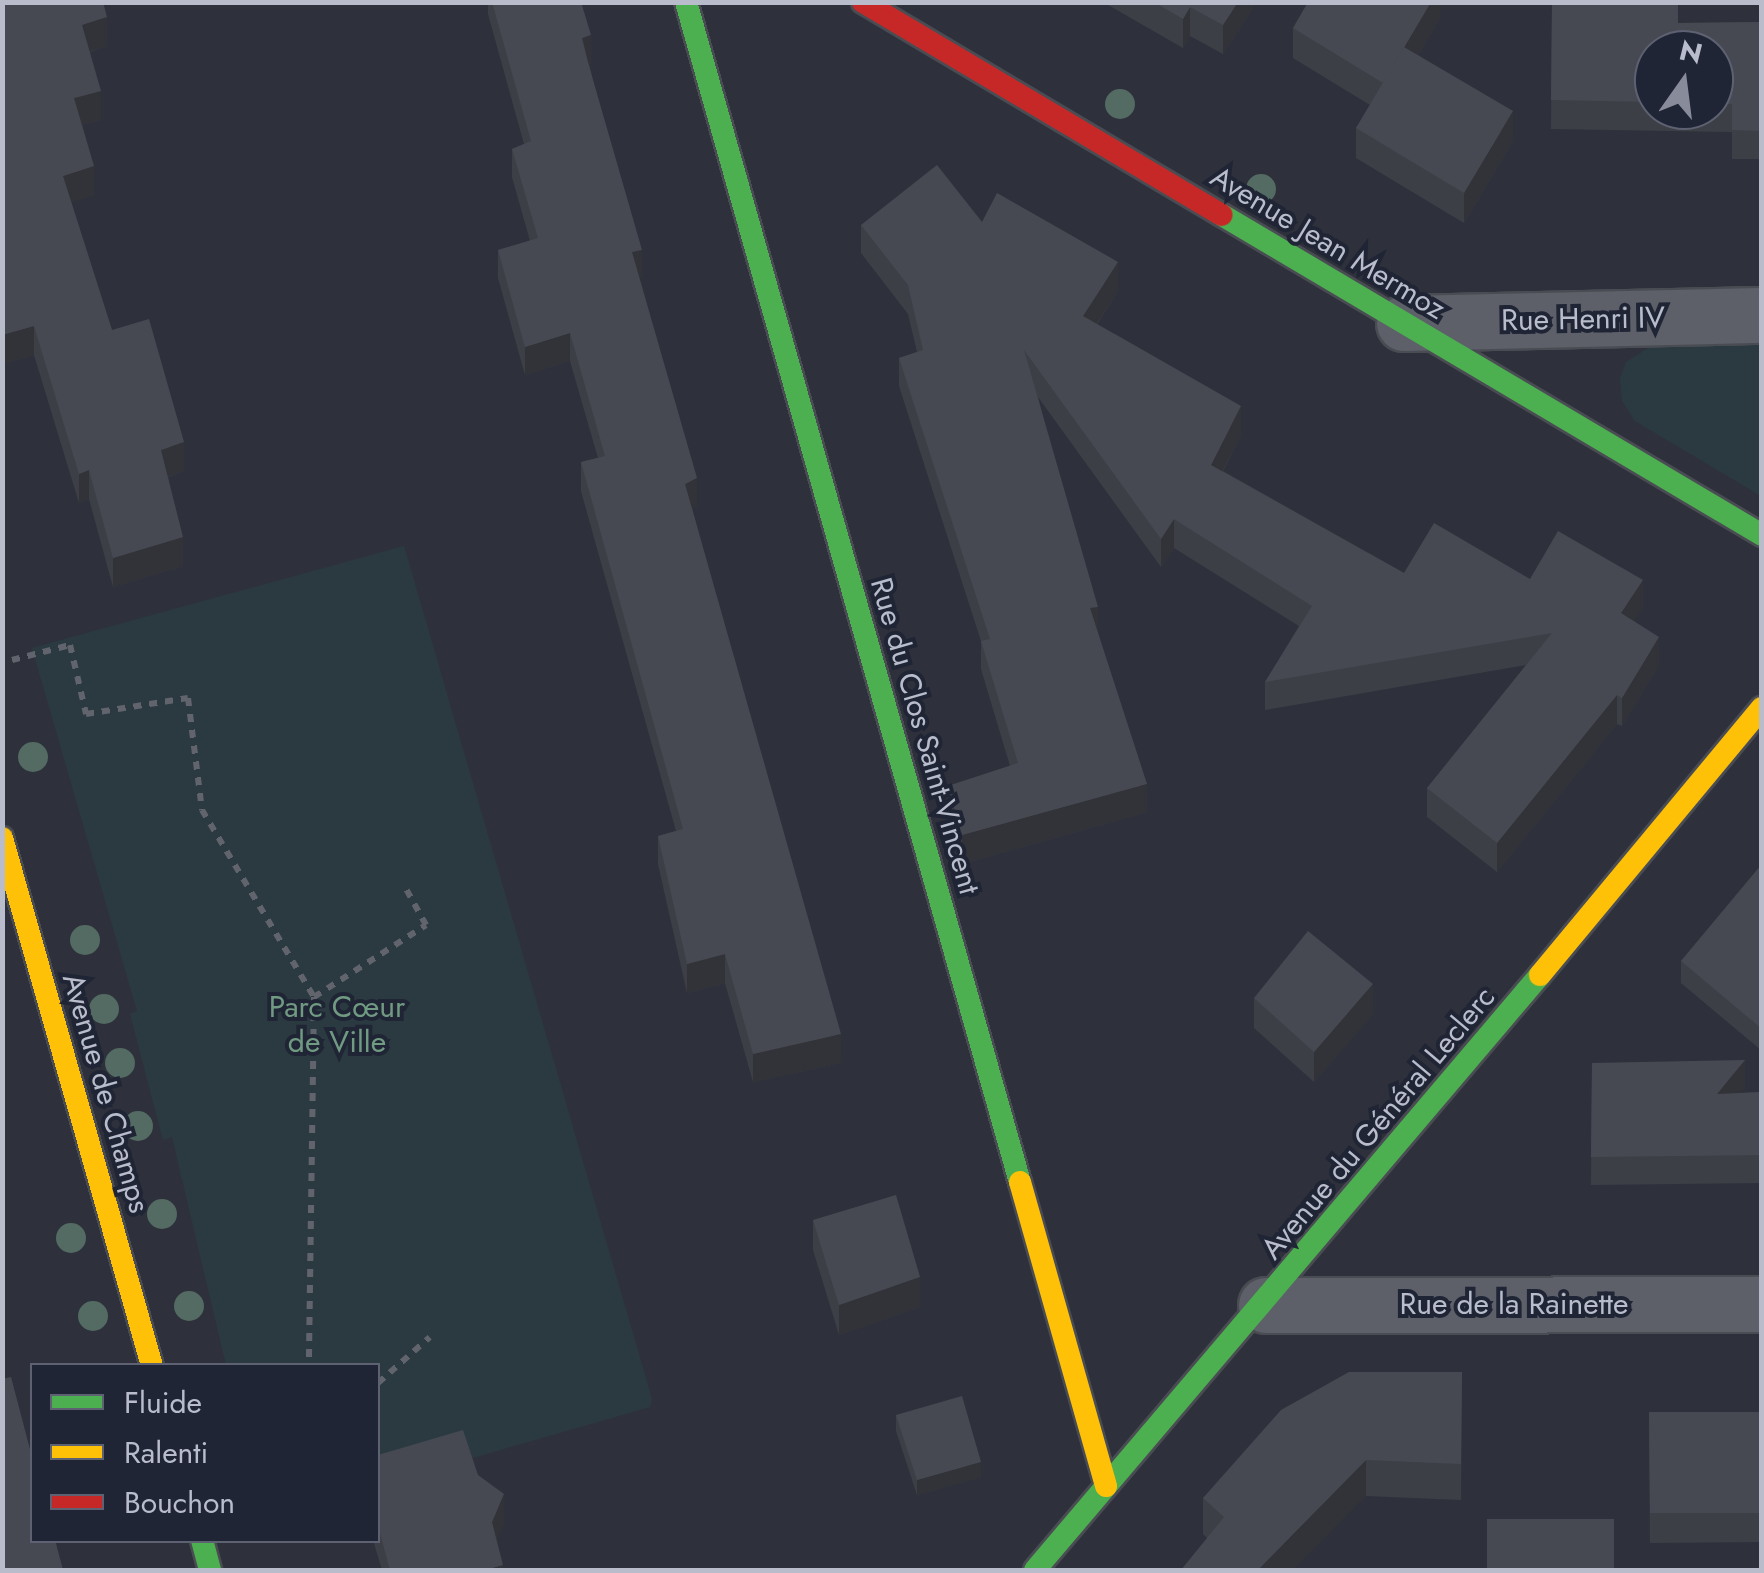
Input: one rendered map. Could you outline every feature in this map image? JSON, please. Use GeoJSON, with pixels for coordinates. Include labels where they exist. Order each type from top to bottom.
{"type":"FeatureCollection","features":[{"type":"Feature","properties":{"kind":"street","name":"Rue du Clos Saint-Vincent"},"geometry":{"type":"LineString","coordinates":[[686,2],[1106,1486]]}},
{"type":"Feature","properties":{"kind":"street","name":"Avenue Jean Mermoz"},"geometry":{"type":"LineString","coordinates":[[863,2],[1762,536]]}},
{"type":"Feature","properties":{"kind":"street","name":"Rue Henri IV"},"geometry":{"type":"LineString","coordinates":[[1404,323],[1762,315]]}},
{"type":"Feature","properties":{"kind":"street","name":"Avenue du Général Leclerc"},"geometry":{"type":"LineString","coordinates":[[1035,1570],[1266,1305],[1762,708]]}},
{"type":"Feature","properties":{"kind":"street","name":"Avenue de Champs"},"geometry":{"type":"LineString","coordinates":[[2,838],[151,1363]]}},
{"type":"Feature","properties":{"kind":"street","name":"Rue de la Rainette"},"geometry":{"type":"LineString","coordinates":[[1266,1305],[1762,1304]]}},
{"type":"Feature","properties":{"kind":"street"},"geometry":{"type":"LineString","coordinates":[[203,1543],[210,1570]]}},
{"type":"Feature","properties":{"kind":"path"},"geometry":{"type":"LineString","coordinates":[[12,660],[70,644],[86,714],[188,698],[202,810],[314,997],[310,1363]]}},
{"type":"Feature","properties":{"kind":"path"},"geometry":{"type":"LineString","coordinates":[[314,997],[426,925],[405,887]]}},
{"type":"Feature","properties":{"kind":"path"},"geometry":{"type":"LineString","coordinates":[[380,1380],[430,1337]]}},
{"type":"Feature","properties":{"kind":"green space"},"geometry":{"type":"Polygon","coordinates":[[[1661,340],[1761,340],[1761,496],[1635,421],[1622,401],[1620,379],[1626,362],[1661,340]]]}},
{"type":"Feature","properties":{"kind":"green space","name":"Parc Cœur de Ville"},"geometry":{"type":"Polygon","coordinates":[[[404,546],[652,1399],[650,1407],[380,1484],[380,1363],[226,1363],[172,1137],[163,1140],[130,1014],[137,1011],[32,648],[404,546]]]}},
{"type":"Feature","properties":{"kind":"building"},"geometry":{"type":"Polygon","coordinates":[[[2,2],[103,2],[107,17],[82,25],[101,91],[74,98],[94,166],[63,176],[112,330],[149,319],[184,442],[161,450],[183,537],[113,558],[89,470],[79,474],[34,326],[2,335],[2,2]]]}},
{"type":"Feature","properties":{"kind":"building"},"geometry":{"type":"Polygon","coordinates":[[[492,2],[581,2],[591,35],[582,38],[642,250],[632,252],[697,478],[685,484],[841,1034],[753,1054],[725,954],[687,964],[658,836],[683,829],[581,462],[605,456],[570,333],[525,347],[498,250],[538,238],[512,149],[531,141],[492,2]]]}},
{"type":"Feature","properties":{"kind":"building"},"geometry":{"type":"Polygon","coordinates":[[[1154,2],[1238,2],[1223,25],[1190,7],[1183,19],[1154,2]]]}},
{"type":"Feature","properties":{"kind":"building"},"geometry":{"type":"Polygon","coordinates":[[[1308,2],[1431,2],[1383,83],[1293,28],[1308,2]]]}},
{"type":"Feature","properties":{"kind":"building"},"geometry":{"type":"Polygon","coordinates":[[[1552,2],[1678,2],[1678,23],[1762,22],[1762,131],[1732,130],[1734,30],[1634,30],[1634,102],[1551,100],[1552,2]]]}},
{"type":"Feature","properties":{"kind":"building"},"geometry":{"type":"Polygon","coordinates":[[[1404,47],[1513,111],[1464,193],[1356,128],[1404,47]]]}},
{"type":"Feature","properties":{"kind":"building"},"geometry":{"type":"Polygon","coordinates":[[[937,165],[982,222],[997,193],[1118,262],[1083,316],[1241,406],[1211,465],[1404,573],[1434,523],[1530,579],[1558,531],[1643,580],[1621,613],[1659,637],[1622,698],[1617,695],[1497,843],[1427,788],[1552,633],[1265,682],[1312,606],[1174,519],[1161,539],[1024,350],[1098,607],[1090,608],[1147,784],[962,835],[948,786],[1018,763],[981,641],[990,639],[899,358],[923,350],[908,285],[861,225],[937,165]]]}},
{"type":"Feature","properties":{"kind":"building"},"geometry":{"type":"Polygon","coordinates":[[[1762,864],[1762,1029],[1681,961],[1762,864]]]}},
{"type":"Feature","properties":{"kind":"building"},"geometry":{"type":"Polygon","coordinates":[[[1308,931],[1373,984],[1314,1052],[1254,998],[1308,931]]]}},
{"type":"Feature","properties":{"kind":"building"},"geometry":{"type":"Polygon","coordinates":[[[1745,1060],[1717,1094],[1762,1092],[1762,1155],[1591,1157],[1592,1063],[1745,1060]]]}},
{"type":"Feature","properties":{"kind":"building"},"geometry":{"type":"Polygon","coordinates":[[[896,1195],[920,1277],[839,1305],[813,1220],[896,1195]]]}},
{"type":"Feature","properties":{"kind":"building"},"geometry":{"type":"Polygon","coordinates":[[[1349,1372],[1462,1372],[1461,1464],[1366,1460],[1258,1570],[1181,1570],[1224,1517],[1203,1498],[1281,1410],[1349,1372]]]}},
{"type":"Feature","properties":{"kind":"building"},"geometry":{"type":"Polygon","coordinates":[[[11,1377],[30,1449],[30,1543],[56,1543],[63,1570],[2,1570],[2,1379],[11,1377]]]}},
{"type":"Feature","properties":{"kind":"building"},"geometry":{"type":"Polygon","coordinates":[[[962,1396],[981,1462],[917,1480],[896,1415],[962,1396]]]}},
{"type":"Feature","properties":{"kind":"building"},"geometry":{"type":"Polygon","coordinates":[[[1649,1412],[1762,1412],[1762,1513],[1650,1513],[1649,1412]]]}},
{"type":"Feature","properties":{"kind":"building"},"geometry":{"type":"Polygon","coordinates":[[[463,1430],[478,1475],[504,1494],[492,1522],[503,1565],[485,1570],[390,1570],[380,1533],[380,1454],[463,1430]]]}},
{"type":"Feature","properties":{"kind":"building"},"geometry":{"type":"Polygon","coordinates":[[[1487,1519],[1614,1519],[1614,1570],[1487,1570],[1487,1519]]]}},
{"type":"Feature","properties":{"kind":"traffic: fast"},"geometry":{"type":"LineString","coordinates":[[686,2],[1020,1182]]}},
{"type":"Feature","properties":{"kind":"traffic: fast"},"geometry":{"type":"LineString","coordinates":[[1222,215],[1762,535]]}},
{"type":"Feature","properties":{"kind":"traffic: fast"},"geometry":{"type":"LineString","coordinates":[[1035,1570],[1540,975]]}},
{"type":"Feature","properties":{"kind":"traffic: fast"},"geometry":{"type":"LineString","coordinates":[[203,1543],[210,1570]]}},
{"type":"Feature","properties":{"kind":"traffic: slow"},"geometry":{"type":"LineString","coordinates":[[1540,975],[1762,708]]}},
{"type":"Feature","properties":{"kind":"traffic: slow"},"geometry":{"type":"LineString","coordinates":[[2,838],[151,1363]]}},
{"type":"Feature","properties":{"kind":"traffic: slow"},"geometry":{"type":"LineString","coordinates":[[1020,1182],[1106,1486]]}},
{"type":"Feature","properties":{"kind":"traffic: jam"},"geometry":{"type":"LineString","coordinates":[[863,2],[1222,215]]}}]}
